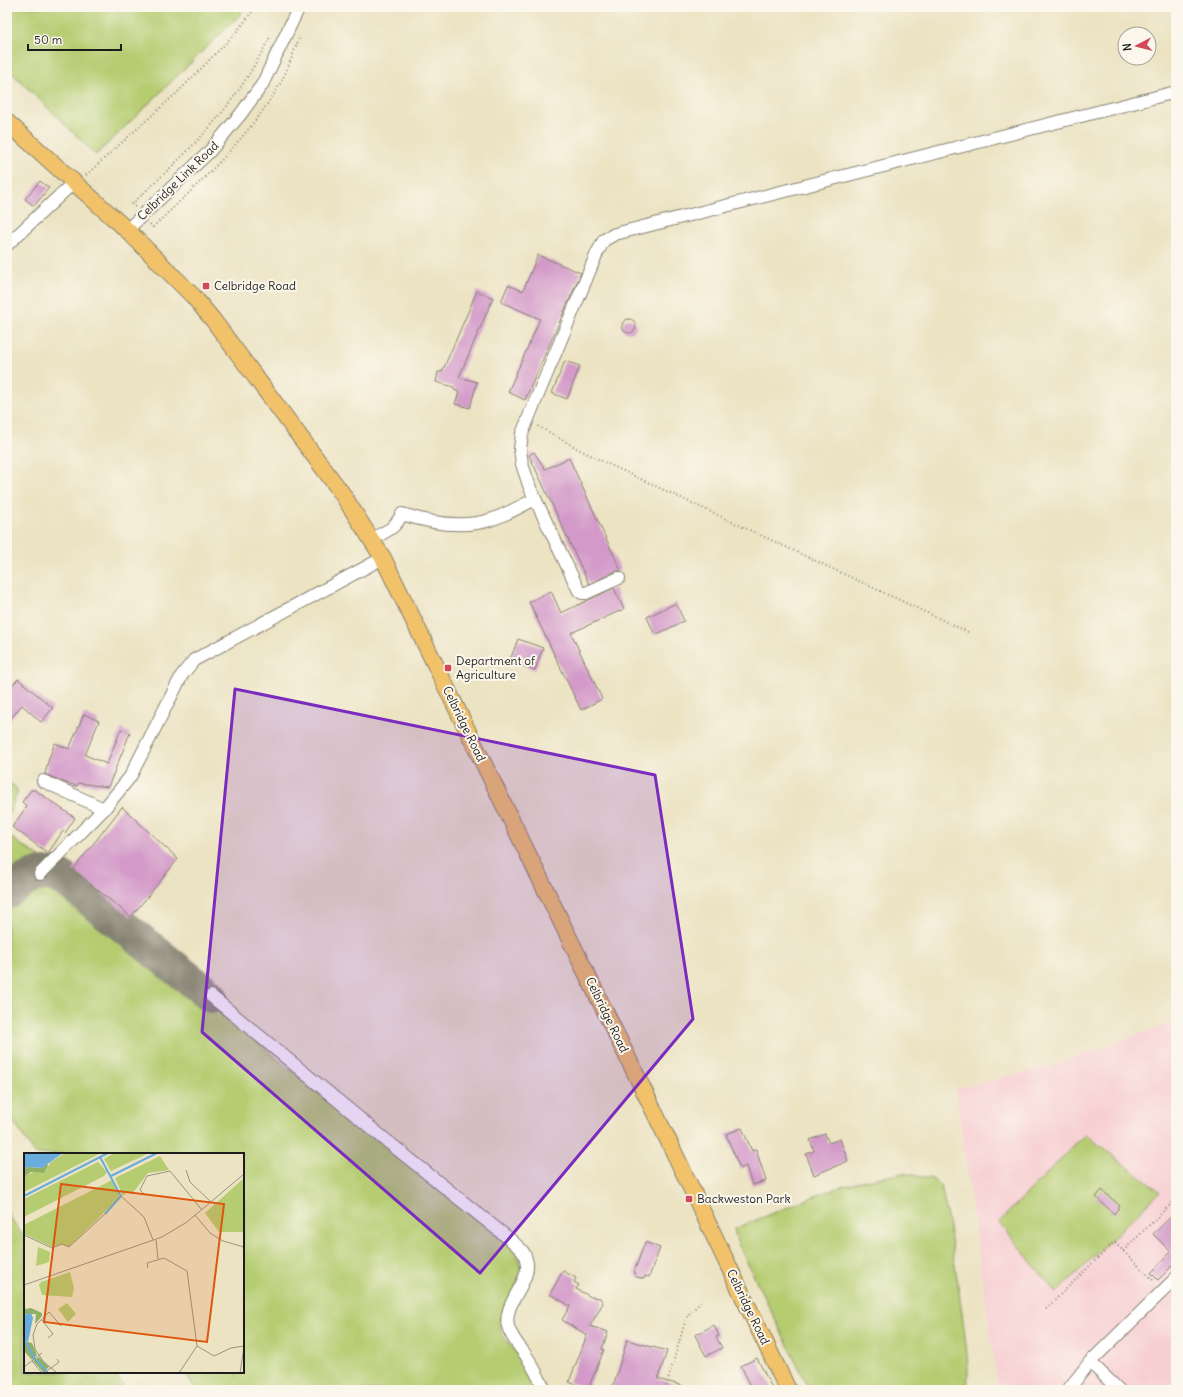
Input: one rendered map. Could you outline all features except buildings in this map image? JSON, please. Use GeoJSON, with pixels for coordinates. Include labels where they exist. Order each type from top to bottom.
{"type":"FeatureCollection","features":[{"type":"Feature","properties":{"kind":"main road","name":"Celbridge Road"},"geometry":{"type":"LineString","coordinates":[[7,122],[127,230],[202,306],[341,492],[372,538],[669,1142],[788,1390]]}},
{"type":"Feature","properties":{"kind":"street","name":"Celbridge Link Road"},"geometry":{"type":"LineString","coordinates":[[127,230],[209,152],[240,115],[262,85],[299,7]]}},
{"type":"Feature","properties":{"kind":"street"},"geometry":{"type":"LineString","coordinates":[[619,578],[586,593],[578,591],[530,488],[522,464],[520,449],[522,434],[597,253],[604,240],[614,234],[1176,92]]}},
{"type":"Feature","properties":{"kind":"street"},"geometry":{"type":"LineString","coordinates":[[7,245],[75,182]]}},
{"type":"Feature","properties":{"kind":"street"},"geometry":{"type":"LineString","coordinates":[[372,538],[394,527],[402,514],[425,521],[448,524],[479,522],[500,516],[535,499]]}},
{"type":"Feature","properties":{"kind":"street"},"geometry":{"type":"LineString","coordinates":[[40,874],[104,809],[130,777],[182,675],[194,660],[383,558]]}},
{"type":"Feature","properties":{"kind":"street"},"geometry":{"type":"LineString","coordinates":[[43,782],[104,809]]}},
{"type":"Feature","properties":{"kind":"street"},"geometry":{"type":"LineString","coordinates":[[211,996],[387,1142],[512,1241],[523,1252],[527,1262],[528,1272],[508,1315],[508,1326],[511,1334],[538,1374],[545,1390]]}},
{"type":"Feature","properties":{"kind":"street"},"geometry":{"type":"LineString","coordinates":[[1068,1390],[1090,1362],[1176,1278]]}},
{"type":"Feature","properties":{"kind":"street"},"geometry":{"type":"LineString","coordinates":[[1090,1362],[1119,1390]]}},
{"type":"Feature","properties":{"kind":"path"},"geometry":{"type":"LineString","coordinates":[[75,182],[86,175],[179,91],[230,39],[243,24],[254,7]]}},
{"type":"Feature","properties":{"kind":"path"},"geometry":{"type":"LineString","coordinates":[[132,204],[189,149],[224,110],[244,82],[273,32]]}},
{"type":"Feature","properties":{"kind":"path"},"geometry":{"type":"LineString","coordinates":[[153,228],[160,221]]}},
{"type":"Feature","properties":{"kind":"path"},"geometry":{"type":"LineString","coordinates":[[528,420],[602,461],[970,633]]}},
{"type":"Feature","properties":{"kind":"path"},"geometry":{"type":"LineString","coordinates":[[1123,1250],[1176,1199]]}},
{"type":"Feature","properties":{"kind":"path"},"geometry":{"type":"LineString","coordinates":[[1046,1309],[1111,1244],[1115,1243],[1163,1290]]}},
{"type":"Feature","properties":{"kind":"path"},"geometry":{"type":"LineString","coordinates":[[665,1390],[685,1322],[688,1315],[702,1301]]}},
{"type":"Feature","properties":{"kind":"highlighted area"},"geometry":{"type":"Polygon","coordinates":[[[235,689],[655,775],[693,1019],[480,1273],[202,1032],[235,689]]]}},
{"type":"Feature","properties":{"kind":"shaded area"},"geometry":{"type":"Polygon","coordinates":[[[1176,1021],[1176,1390],[998,1390],[956,1089],[1052,1066],[1176,1021]]]}},
{"type":"Feature","properties":{"kind":"green space"},"geometry":{"type":"Polygon","coordinates":[[[7,7],[242,7],[241,14],[96,155],[7,68],[7,7]]]}},
{"type":"Feature","properties":{"kind":"green space"},"geometry":{"type":"Polygon","coordinates":[[[7,782],[14,786],[18,791],[7,819],[7,782]]]}},
{"type":"Feature","properties":{"kind":"green space"},"geometry":{"type":"Polygon","coordinates":[[[7,835],[41,858],[33,869],[7,885],[7,835]]]}},
{"type":"Feature","properties":{"kind":"green space"},"geometry":{"type":"Polygon","coordinates":[[[31,888],[42,888],[65,899],[167,983],[178,975],[276,1058],[515,1250],[520,1266],[520,1273],[516,1286],[501,1316],[501,1331],[507,1341],[524,1360],[539,1390],[196,1390],[185,1373],[244,1373],[244,1153],[34,1153],[7,1112],[7,900],[21,891],[31,888]]]}},
{"type":"Feature","properties":{"kind":"green space"},"geometry":{"type":"Polygon","coordinates":[[[1085,1134],[1160,1192],[1056,1293],[999,1222],[1085,1134]]]}},
{"type":"Feature","properties":{"kind":"green space"},"geometry":{"type":"Polygon","coordinates":[[[903,1173],[932,1179],[941,1185],[953,1249],[966,1342],[968,1361],[967,1390],[810,1390],[737,1242],[734,1229],[830,1190],[861,1181],[903,1173]]]}},
{"type":"Feature","properties":{"kind":"green space"},"geometry":{"type":"Polygon","coordinates":[[[7,1212],[24,1238],[24,1373],[114,1373],[126,1390],[7,1390],[7,1212]]]}},
{"type":"Feature","properties":{"kind":"taxiway"},"geometry":{"type":"LineString","coordinates":[[7,892],[26,880],[38,875],[52,874],[60,876],[211,996]]}},
{"type":"Feature","properties":{"kind":"place","name":"Celbridge Road"},"geometry":{"type":"Point","coordinates":[206,286]}},
{"type":"Feature","properties":{"kind":"place","name":"Department of Agriculture"},"geometry":{"type":"Point","coordinates":[448,668]}},
{"type":"Feature","properties":{"kind":"place","name":"Backweston Park"},"geometry":{"type":"Point","coordinates":[689,1199]}}]}
